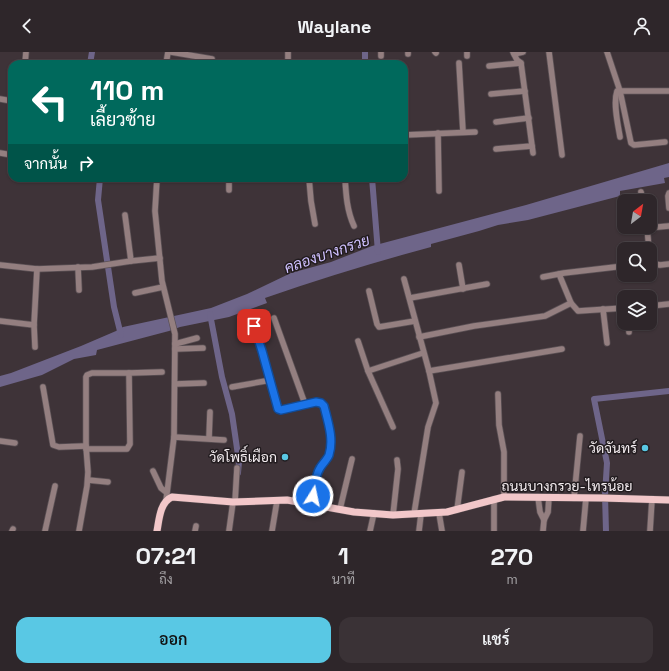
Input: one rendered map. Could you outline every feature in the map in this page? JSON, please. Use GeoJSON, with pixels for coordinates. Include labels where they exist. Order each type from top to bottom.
{"type":"FeatureCollection","features":[{"type":"Feature","properties":{"kind":"main road","name":"ถนนบางกรวย-ไทรน้อย"},"geometry":{"type":"LineString","coordinates":[[166,501],[175,497],[234,502],[287,500],[311,505],[393,515],[439,513],[457,510],[504,497],[669,500]]}},
{"type":"Feature","properties":{"kind":"main road"},"geometry":{"type":"LineString","coordinates":[[157,531],[162,508],[166,501]]}},
{"type":"Feature","properties":{"kind":"street"},"geometry":{"type":"LineString","coordinates":[[171,52],[212,59]]}},
{"type":"Feature","properties":{"kind":"street"},"geometry":{"type":"LineString","coordinates":[[523,52],[513,53],[517,60],[521,63],[533,154]]}},
{"type":"Feature","properties":{"kind":"street"},"geometry":{"type":"LineString","coordinates":[[549,52],[562,155]]}},
{"type":"Feature","properties":{"kind":"street"},"geometry":{"type":"LineString","coordinates":[[607,52],[620,91],[632,144],[665,142]]}},
{"type":"Feature","properties":{"kind":"street"},"geometry":{"type":"LineString","coordinates":[[459,63],[463,132]]}},
{"type":"Feature","properties":{"kind":"street"},"geometry":{"type":"LineString","coordinates":[[489,66],[521,63]]}},
{"type":"Feature","properties":{"kind":"street"},"geometry":{"type":"LineString","coordinates":[[491,94],[525,91]]}},
{"type":"Feature","properties":{"kind":"street"},"geometry":{"type":"LineString","coordinates":[[620,137],[616,96],[617,91],[669,91]]}},
{"type":"Feature","properties":{"kind":"street"},"geometry":{"type":"LineString","coordinates":[[496,122],[529,118]]}},
{"type":"Feature","properties":{"kind":"street"},"geometry":{"type":"LineString","coordinates":[[408,135],[475,132]]}},
{"type":"Feature","properties":{"kind":"street"},"geometry":{"type":"LineString","coordinates":[[438,133],[439,191]]}},
{"type":"Feature","properties":{"kind":"street"},"geometry":{"type":"LineString","coordinates":[[496,149],[532,146]]}},
{"type":"Feature","properties":{"kind":"street"},"geometry":{"type":"LineString","coordinates":[[157,182],[155,212],[163,287],[175,334],[174,437],[166,501]]}},
{"type":"Feature","properties":{"kind":"street"},"geometry":{"type":"LineString","coordinates":[[229,182],[230,190]]}},
{"type":"Feature","properties":{"kind":"street"},"geometry":{"type":"LineString","coordinates":[[309,182],[315,224]]}},
{"type":"Feature","properties":{"kind":"street"},"geometry":{"type":"LineString","coordinates":[[345,182],[346,197],[350,217],[354,226]]}},
{"type":"Feature","properties":{"kind":"street"},"geometry":{"type":"LineString","coordinates":[[669,193],[669,208]]}},
{"type":"Feature","properties":{"kind":"street"},"geometry":{"type":"LineString","coordinates":[[125,215],[131,260]]}},
{"type":"Feature","properties":{"kind":"street"},"geometry":{"type":"LineString","coordinates":[[657,227],[669,226]]}},
{"type":"Feature","properties":{"kind":"street"},"geometry":{"type":"LineString","coordinates":[[0,265],[37,269],[100,266],[131,260],[160,258]]}},
{"type":"Feature","properties":{"kind":"street"},"geometry":{"type":"LineString","coordinates":[[657,265],[669,264]]}},
{"type":"Feature","properties":{"kind":"street"},"geometry":{"type":"LineString","coordinates":[[459,265],[463,289]]}},
{"type":"Feature","properties":{"kind":"street"},"geometry":{"type":"LineString","coordinates":[[78,267],[79,290]]}},
{"type":"Feature","properties":{"kind":"street"},"geometry":{"type":"LineString","coordinates":[[543,277],[617,267]]}},
{"type":"Feature","properties":{"kind":"street"},"geometry":{"type":"LineString","coordinates":[[35,347],[34,325],[37,269]]}},
{"type":"Feature","properties":{"kind":"street"},"geometry":{"type":"LineString","coordinates":[[559,274],[571,303],[576,309],[582,311],[617,308]]}},
{"type":"Feature","properties":{"kind":"street"},"geometry":{"type":"LineString","coordinates":[[404,279],[429,371],[436,403],[428,427],[418,514],[419,531]]}},
{"type":"Feature","properties":{"kind":"street"},"geometry":{"type":"LineString","coordinates":[[410,298],[487,284]]}},
{"type":"Feature","properties":{"kind":"street"},"geometry":{"type":"LineString","coordinates":[[135,293],[163,287]]}},
{"type":"Feature","properties":{"kind":"street"},"geometry":{"type":"LineString","coordinates":[[369,291],[379,327],[415,321]]}},
{"type":"Feature","properties":{"kind":"street"},"geometry":{"type":"LineString","coordinates":[[419,337],[474,326],[545,316],[571,303]]}},
{"type":"Feature","properties":{"kind":"street"},"geometry":{"type":"LineString","coordinates":[[657,305],[669,304]]}},
{"type":"Feature","properties":{"kind":"street"},"geometry":{"type":"LineString","coordinates":[[603,309],[607,343]]}},
{"type":"Feature","properties":{"kind":"street"},"geometry":{"type":"LineString","coordinates":[[248,313],[259,340],[280,410],[316,402],[322,404],[331,438],[329,455],[319,470],[311,505]]}},
{"type":"Feature","properties":{"kind":"street"},"geometry":{"type":"LineString","coordinates":[[274,318],[305,404]]}},
{"type":"Feature","properties":{"kind":"street"},"geometry":{"type":"LineString","coordinates":[[0,322],[34,325]]}},
{"type":"Feature","properties":{"kind":"street"},"geometry":{"type":"LineString","coordinates":[[175,347],[197,338]]}},
{"type":"Feature","properties":{"kind":"street"},"geometry":{"type":"LineString","coordinates":[[358,341],[368,371],[393,427]]}},
{"type":"Feature","properties":{"kind":"street"},"geometry":{"type":"LineString","coordinates":[[175,347],[203,348]]}},
{"type":"Feature","properties":{"kind":"street"},"geometry":{"type":"LineString","coordinates":[[429,371],[562,350]]}},
{"type":"Feature","properties":{"kind":"street"},"geometry":{"type":"LineString","coordinates":[[368,371],[423,353]]}},
{"type":"Feature","properties":{"kind":"street"},"geometry":{"type":"LineString","coordinates":[[79,531],[88,480],[86,448],[87,375],[92,373],[162,372]]}},
{"type":"Feature","properties":{"kind":"street"},"geometry":{"type":"LineString","coordinates":[[43,387],[52,445],[59,447],[125,450],[129,448],[130,444],[129,373]]}},
{"type":"Feature","properties":{"kind":"street"},"geometry":{"type":"LineString","coordinates":[[232,387],[271,380]]}},
{"type":"Feature","properties":{"kind":"street"},"geometry":{"type":"LineString","coordinates":[[175,384],[204,383]]}},
{"type":"Feature","properties":{"kind":"street"},"geometry":{"type":"LineString","coordinates":[[498,394],[499,425],[504,445],[504,497]]}},
{"type":"Feature","properties":{"kind":"street"},"geometry":{"type":"LineString","coordinates":[[209,438],[210,412]]}},
{"type":"Feature","properties":{"kind":"street"},"geometry":{"type":"LineString","coordinates":[[574,498],[580,436]]}},
{"type":"Feature","properties":{"kind":"street"},"geometry":{"type":"LineString","coordinates":[[174,437],[224,440]]}},
{"type":"Feature","properties":{"kind":"street"},"geometry":{"type":"LineString","coordinates":[[0,441],[15,443]]}},
{"type":"Feature","properties":{"kind":"street"},"geometry":{"type":"LineString","coordinates":[[340,509],[352,460]]}},
{"type":"Feature","properties":{"kind":"street"},"geometry":{"type":"LineString","coordinates":[[393,515],[398,469],[397,460]]}},
{"type":"Feature","properties":{"kind":"street"},"geometry":{"type":"LineString","coordinates":[[229,531],[234,502],[237,468]]}},
{"type":"Feature","properties":{"kind":"street"},"geometry":{"type":"LineString","coordinates":[[153,471],[161,488],[166,492]]}},
{"type":"Feature","properties":{"kind":"street"},"geometry":{"type":"LineString","coordinates":[[457,510],[462,472]]}},
{"type":"Feature","properties":{"kind":"street"},"geometry":{"type":"LineString","coordinates":[[88,480],[108,482]]}},
{"type":"Feature","properties":{"kind":"street"},"geometry":{"type":"LineString","coordinates":[[45,531],[55,486]]}},
{"type":"Feature","properties":{"kind":"street"},"geometry":{"type":"LineString","coordinates":[[538,497],[540,512],[544,520]]}},
{"type":"Feature","properties":{"kind":"street"},"geometry":{"type":"LineString","coordinates":[[543,531],[544,520],[548,512],[549,497]]}},
{"type":"Feature","properties":{"kind":"street"},"geometry":{"type":"LineString","coordinates":[[583,531],[586,498]]}},
{"type":"Feature","properties":{"kind":"street"},"geometry":{"type":"LineString","coordinates":[[494,499],[494,531]]}},
{"type":"Feature","properties":{"kind":"street"},"geometry":{"type":"LineString","coordinates":[[650,531],[652,499]]}},
{"type":"Feature","properties":{"kind":"street"},"geometry":{"type":"LineString","coordinates":[[272,531],[277,501]]}},
{"type":"Feature","properties":{"kind":"street"},"geometry":{"type":"LineString","coordinates":[[370,531],[374,513]]}},
{"type":"Feature","properties":{"kind":"street"},"geometry":{"type":"LineString","coordinates":[[439,513],[442,531]]}},
{"type":"Feature","properties":{"kind":"shaded area"},"geometry":{"type":"Polygon","coordinates":[[[669,163],[669,177],[664,178],[665,183],[620,191],[620,194],[617,194],[617,197],[528,220],[498,225],[431,244],[431,247],[347,271],[265,298],[267,303],[229,317],[180,327],[97,350],[96,355],[74,359],[42,375],[0,387],[0,376],[81,346],[123,327],[211,308],[247,294],[291,273],[331,262],[372,246],[526,205],[669,163]]]}},
{"type":"Feature","properties":{"kind":"waterway"},"geometry":{"type":"LineString","coordinates":[[91,60],[92,52]]}},
{"type":"Feature","properties":{"kind":"waterway"},"geometry":{"type":"LineString","coordinates":[[365,52],[365,60]]}},
{"type":"Feature","properties":{"kind":"waterway"},"geometry":{"type":"LineString","coordinates":[[100,182],[98,200],[114,307],[121,335]]}},
{"type":"Feature","properties":{"kind":"waterway","name":"คลองบางกรวย"},"geometry":{"type":"LineString","coordinates":[[372,182],[378,252]]}},
{"type":"Feature","properties":{"kind":"waterway"},"geometry":{"type":"LineString","coordinates":[[210,314],[222,377],[232,414],[239,462],[238,473]]}},
{"type":"Feature","properties":{"kind":"waterway"},"geometry":{"type":"LineString","coordinates":[[606,531],[605,495],[607,463],[594,399],[669,391]]}},
{"type":"Feature","properties":{"kind":"place","name":"วัดจันทร์"},"geometry":{"type":"Point","coordinates":[645,448]}},
{"type":"Feature","properties":{"kind":"place","name":"วัดโพธิ์เผือก"},"geometry":{"type":"Point","coordinates":[285,457]}},
{"type":"Feature","properties":{"kind":"route"},"geometry":{"type":"LineString","coordinates":[[254,326],[270,375],[278,409],[281,410],[316,402],[321,403],[324,406],[331,438],[330,451],[316,477],[313,496]]}}]}
